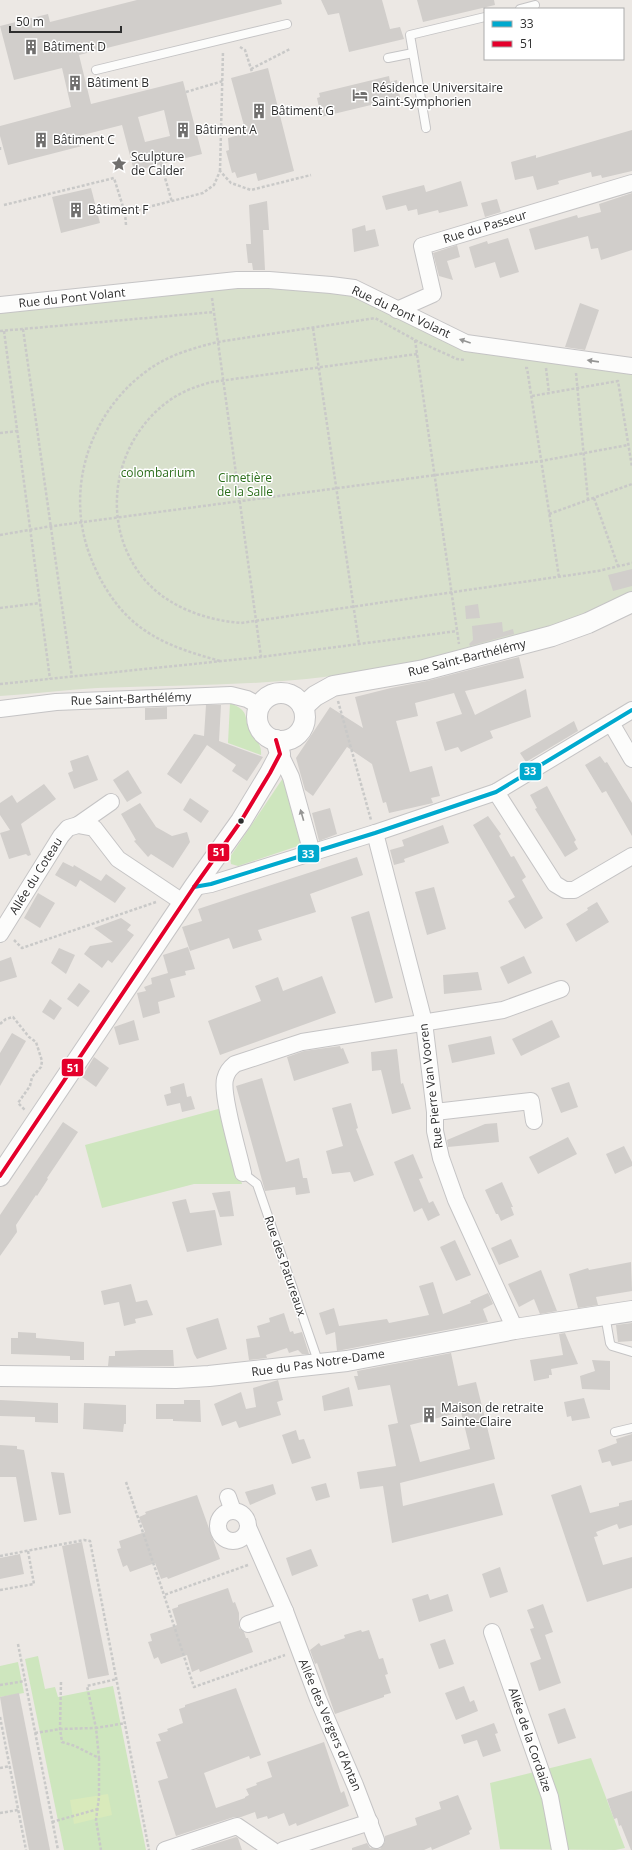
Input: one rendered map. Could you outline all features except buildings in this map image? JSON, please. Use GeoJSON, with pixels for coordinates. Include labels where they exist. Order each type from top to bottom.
{"type":"FeatureCollection","features":[{"type":"Feature","properties":{"kind":"street","name":"Rue du Passeur"},"geometry":{"type":"LineString","coordinates":[[398,310],[433,294],[422,246],[632,183]]}},
{"type":"Feature","properties":{"kind":"street","name":"Rue du Pont Volant"},"geometry":{"type":"LineString","coordinates":[[0,305],[237,280],[269,280],[331,285],[354,288],[466,343],[632,366]]}},
{"type":"Feature","properties":{"kind":"street","name":"Rue Saint-Barthélémy"},"geometry":{"type":"LineString","coordinates":[[303,707],[315,696],[333,686],[424,670],[552,636],[588,623],[632,602]]}},
{"type":"Feature","properties":{"kind":"street"},"geometry":{"type":"LineString","coordinates":[[0,1176],[189,895],[241,821],[270,773],[278,747],[302,729],[305,714],[299,701],[286,693],[271,695],[260,706],[258,712],[260,727],[278,747],[291,777],[312,853]]}},
{"type":"Feature","properties":{"kind":"street","name":"Rue Saint-Barthélémy"},"geometry":{"type":"LineString","coordinates":[[0,708],[56,702],[231,695],[247,699],[260,706]]}},
{"type":"Feature","properties":{"kind":"street"},"geometry":{"type":"LineString","coordinates":[[78,825],[94,828],[118,859],[166,891],[189,895],[211,884],[375,833],[496,792],[632,710]]}},
{"type":"Feature","properties":{"kind":"street"},"geometry":{"type":"LineString","coordinates":[[611,723],[632,759]]}},
{"type":"Feature","properties":{"kind":"street"},"geometry":{"type":"LineString","coordinates":[[496,792],[555,884],[565,890],[574,890],[632,856]]}},
{"type":"Feature","properties":{"kind":"street","name":"Allée du Coteau"},"geometry":{"type":"LineString","coordinates":[[1,932],[60,836],[68,828],[78,825],[111,802]]}},
{"type":"Feature","properties":{"kind":"street","name":"Rue Pierre Van Vooren"},"geometry":{"type":"LineString","coordinates":[[375,833],[424,1022],[435,1112],[435,1130],[441,1158],[456,1200],[515,1329]]}},
{"type":"Feature","properties":{"kind":"street"},"geometry":{"type":"LineString","coordinates":[[243,1173],[226,1097],[224,1081],[228,1070],[235,1064],[302,1042],[503,1010],[560,989]]}},
{"type":"Feature","properties":{"kind":"street"},"geometry":{"type":"LineString","coordinates":[[435,1112],[531,1101],[534,1121]]}},
{"type":"Feature","properties":{"kind":"street","name":"Rue du Pas Notre-Dame"},"geometry":{"type":"LineString","coordinates":[[0,1376],[176,1378],[319,1364],[347,1361],[515,1329],[632,1311]]}},
{"type":"Feature","properties":{"kind":"street","name":"Allée des Vergers d'Antan"},"geometry":{"type":"LineString","coordinates":[[248,1526],[244,1536],[235,1541],[226,1540],[217,1527],[218,1522],[231,1504],[245,1518],[285,1611],[299,1650],[376,1840]]}},
{"type":"Feature","properties":{"kind":"street"},"geometry":{"type":"LineString","coordinates":[[248,1624],[285,1611]]}},
{"type":"Feature","properties":{"kind":"street","name":"Allée de la Cordaize"},"geometry":{"type":"LineString","coordinates":[[492,1632],[550,1797],[560,1850]]}},
{"type":"Feature","properties":{"kind":"street"},"geometry":{"type":"LineString","coordinates":[[283,1850],[370,1822]]}},
{"type":"Feature","properties":{"kind":"street"},"geometry":{"type":"LineString","coordinates":[[166,1850],[237,1826],[272,1850]]}},
{"type":"Feature","properties":{"kind":"lane"},"geometry":{"type":"LineString","coordinates":[[525,8],[535,6]]}},
{"type":"Feature","properties":{"kind":"lane"},"geometry":{"type":"LineString","coordinates":[[426,128],[410,35],[484,17]]}},
{"type":"Feature","properties":{"kind":"lane"},"geometry":{"type":"LineString","coordinates":[[96,70],[288,24]]}},
{"type":"Feature","properties":{"kind":"lane"},"geometry":{"type":"LineString","coordinates":[[388,58],[413,53]]}},
{"type":"Feature","properties":{"kind":"lane","name":"Rue des Patureaux"},"geometry":{"type":"LineString","coordinates":[[243,1173],[258,1184],[319,1364]]}},
{"type":"Feature","properties":{"kind":"lane"},"geometry":{"type":"LineString","coordinates":[[605,1315],[610,1343],[612,1346],[632,1352]]}},
{"type":"Feature","properties":{"kind":"lane"},"geometry":{"type":"LineString","coordinates":[[615,1432],[632,1428]]}},
{"type":"Feature","properties":{"kind":"path"},"geometry":{"type":"LineString","coordinates":[[125,213],[203,193],[214,185],[220,170],[223,39],[245,50],[251,71],[290,49]]}},
{"type":"Feature","properties":{"kind":"path"},"geometry":{"type":"LineString","coordinates":[[186,92],[223,81]]}},
{"type":"Feature","properties":{"kind":"path"},"geometry":{"type":"LineString","coordinates":[[0,152],[1,146]]}},
{"type":"Feature","properties":{"kind":"path"},"geometry":{"type":"LineString","coordinates":[[161,164],[172,202]]}},
{"type":"Feature","properties":{"kind":"path"},"geometry":{"type":"LineString","coordinates":[[220,170],[231,183],[251,190],[311,174]]}},
{"type":"Feature","properties":{"kind":"path"},"geometry":{"type":"LineString","coordinates":[[4,206],[114,178],[125,213],[126,225]]}},
{"type":"Feature","properties":{"kind":"path"},"geometry":{"type":"LineString","coordinates":[[210,283],[261,657]]}},
{"type":"Feature","properties":{"kind":"path"},"geometry":{"type":"LineString","coordinates":[[0,331],[214,312]]}},
{"type":"Feature","properties":{"kind":"path"},"geometry":{"type":"LineString","coordinates":[[220,661],[183,651],[159,639],[139,626],[122,610],[105,588],[94,568],[81,523],[81,477],[87,453],[96,431],[110,408],[148,370],[171,357],[193,348],[218,342],[375,318],[415,340],[457,359],[473,361]]}},
{"type":"Feature","properties":{"kind":"path"},"geometry":{"type":"LineString","coordinates":[[23,328],[72,677]]}},
{"type":"Feature","properties":{"kind":"path"},"geometry":{"type":"LineString","coordinates":[[313,328],[358,644]]}},
{"type":"Feature","properties":{"kind":"path"},"geometry":{"type":"LineString","coordinates":[[4,331],[50,679]]}},
{"type":"Feature","properties":{"kind":"path"},"geometry":{"type":"LineString","coordinates":[[0,684],[261,657],[457,631],[415,340]]}},
{"type":"Feature","properties":{"kind":"path"},"geometry":{"type":"LineString","coordinates":[[417,354],[223,380],[193,388],[171,400],[151,416],[135,438],[124,457],[117,498],[118,518],[124,541],[132,561],[144,579],[160,594],[178,606],[199,616],[213,620],[241,623],[559,577],[598,571],[632,563]]}},
{"type":"Feature","properties":{"kind":"path"},"geometry":{"type":"LineString","coordinates":[[520,367],[527,368],[559,577]]}},
{"type":"Feature","properties":{"kind":"path"},"geometry":{"type":"LineString","coordinates":[[549,393],[546,367],[553,368]]}},
{"type":"Feature","properties":{"kind":"path"},"geometry":{"type":"LineString","coordinates":[[576,369],[588,500]]}},
{"type":"Feature","properties":{"kind":"path"},"geometry":{"type":"LineString","coordinates":[[532,396],[618,381],[632,467]]}},
{"type":"Feature","properties":{"kind":"path"},"geometry":{"type":"LineString","coordinates":[[0,433],[18,431]]}},
{"type":"Feature","properties":{"kind":"path"},"geometry":{"type":"LineString","coordinates":[[0,535],[541,461],[628,445]]}},
{"type":"Feature","properties":{"kind":"path"},"geometry":{"type":"LineString","coordinates":[[550,514],[632,484]]}},
{"type":"Feature","properties":{"kind":"path"},"geometry":{"type":"LineString","coordinates":[[594,498],[618,566]]}},
{"type":"Feature","properties":{"kind":"path"},"geometry":{"type":"LineString","coordinates":[[0,608],[40,603]]}},
{"type":"Feature","properties":{"kind":"path"},"geometry":{"type":"LineString","coordinates":[[333,686],[375,833]]}},
{"type":"Feature","properties":{"kind":"path"},"geometry":{"type":"LineString","coordinates":[[1,932],[22,948],[155,903],[166,891]]}},
{"type":"Feature","properties":{"kind":"path"},"geometry":{"type":"LineString","coordinates":[[0,1024],[9,1017],[16,1019],[18,1024],[36,1042],[42,1056],[41,1067],[32,1077],[30,1086],[18,1103],[19,1106],[38,1119]]}},
{"type":"Feature","properties":{"kind":"path"},"geometry":{"type":"LineString","coordinates":[[126,1482],[194,1686],[299,1650]]}},
{"type":"Feature","properties":{"kind":"path"},"geometry":{"type":"LineString","coordinates":[[0,1556],[84,1540],[90,1541],[150,1850]]}},
{"type":"Feature","properties":{"kind":"path"},"geometry":{"type":"LineString","coordinates":[[0,1590],[34,1584],[28,1551]]}},
{"type":"Feature","properties":{"kind":"path"},"geometry":{"type":"LineString","coordinates":[[164,1595],[263,1560]]}},
{"type":"Feature","properties":{"kind":"path"},"geometry":{"type":"LineString","coordinates":[[18,1644],[58,1850]]}},
{"type":"Feature","properties":{"kind":"path"},"geometry":{"type":"LineString","coordinates":[[101,1850],[96,1820],[98,1809],[99,1758],[96,1728],[87,1686],[117,1679]]}},
{"type":"Feature","properties":{"kind":"path"},"geometry":{"type":"LineString","coordinates":[[0,1685],[25,1681]]}},
{"type":"Feature","properties":{"kind":"path"},"geometry":{"type":"LineString","coordinates":[[61,1682],[60,1729],[62,1742],[75,1746],[99,1758]]}},
{"type":"Feature","properties":{"kind":"path"},"geometry":{"type":"LineString","coordinates":[[0,1719],[26,1850]]}},
{"type":"Feature","properties":{"kind":"path"},"geometry":{"type":"LineString","coordinates":[[35,1733],[60,1729],[96,1728],[126,1723]]}},
{"type":"Feature","properties":{"kind":"path"},"geometry":{"type":"LineString","coordinates":[[0,1768],[10,1766]]}},
{"type":"Feature","properties":{"kind":"path"},"geometry":{"type":"LineString","coordinates":[[52,1822],[98,1809]]}},
{"type":"Feature","properties":{"kind":"path"},"geometry":{"type":"LineString","coordinates":[[0,1813],[18,1810]]}},
{"type":"Feature","properties":{"kind":"green space","name":"Cimetière de la Salle"},"geometry":{"type":"Polygon","coordinates":[[[234,287],[315,287],[351,294],[411,324],[632,373],[632,593],[587,614],[539,630],[439,657],[347,674],[267,682],[97,688],[0,696],[0,312],[234,287]]]}},
{"type":"Feature","properties":{"kind":"green space"},"geometry":{"type":"Polygon","coordinates":[[[230,703],[237,706],[244,712],[248,727],[260,745],[261,755],[228,743],[230,703]]]}},
{"type":"Feature","properties":{"kind":"green space"},"geometry":{"type":"Polygon","coordinates":[[[285,775],[304,844],[238,866],[231,864],[230,857],[285,775]]]}},
{"type":"Feature","properties":{"kind":"green space"},"geometry":{"type":"Polygon","coordinates":[[[222,1108],[242,1184],[194,1184],[102,1208],[85,1145],[222,1108]]]}},
{"type":"Feature","properties":{"kind":"green space"},"geometry":{"type":"Polygon","coordinates":[[[38,1656],[45,1689],[55,1687],[58,1697],[113,1686],[146,1850],[64,1850],[25,1659],[38,1656]]]}},
{"type":"Feature","properties":{"kind":"green space"},"geometry":{"type":"Polygon","coordinates":[[[18,1662],[24,1693],[0,1697],[0,1666],[18,1662]]]}},
{"type":"Feature","properties":{"kind":"green space"},"geometry":{"type":"Polygon","coordinates":[[[591,1758],[625,1848],[615,1850],[500,1849],[490,1783],[591,1758]]]}},
{"type":"Feature","properties":{"kind":"green space"},"geometry":{"type":"Polygon","coordinates":[[[108,1794],[112,1815],[74,1824],[70,1800],[108,1794]]]}},
{"type":"Feature","properties":{"kind":"transit line","name":"33"},"geometry":{"type":"LineString","coordinates":[[194,887],[211,884],[375,833],[496,792],[632,710]]}},
{"type":"Feature","properties":{"kind":"transit line","name":"51"},"geometry":{"type":"LineString","coordinates":[[0,1176],[194,887],[241,821],[280,754],[276,740]]}},
{"type":"Feature","properties":{"kind":"place","name":"Bâtiment D"},"geometry":{"type":"Point","coordinates":[31,47]}},
{"type":"Feature","properties":{"kind":"place","name":"Bâtiment B"},"geometry":{"type":"Point","coordinates":[75,83]}},
{"type":"Feature","properties":{"kind":"place","name":"Résidence Universitaire Saint-Symphorien"},"geometry":{"type":"Point","coordinates":[360,95]}},
{"type":"Feature","properties":{"kind":"place","name":"Bâtiment G"},"geometry":{"type":"Point","coordinates":[259,111]}},
{"type":"Feature","properties":{"kind":"place","name":"Bâtiment A"},"geometry":{"type":"Point","coordinates":[183,130]}},
{"type":"Feature","properties":{"kind":"place","name":"Bâtiment C"},"geometry":{"type":"Point","coordinates":[41,140]}},
{"type":"Feature","properties":{"kind":"place","name":"Sculpture de Calder"},"geometry":{"type":"Point","coordinates":[119,164]}},
{"type":"Feature","properties":{"kind":"place","name":"Bâtiment F"},"geometry":{"type":"Point","coordinates":[76,210]}},
{"type":"Feature","properties":{"kind":"place","name":"Maison de retraite Sainte-Claire"},"geometry":{"type":"Point","coordinates":[429,1415]}},
{"type":"Feature","properties":{"kind":"park label","name":"colombarium"},"geometry":{"type":"Point","coordinates":[158,473]}}]}
